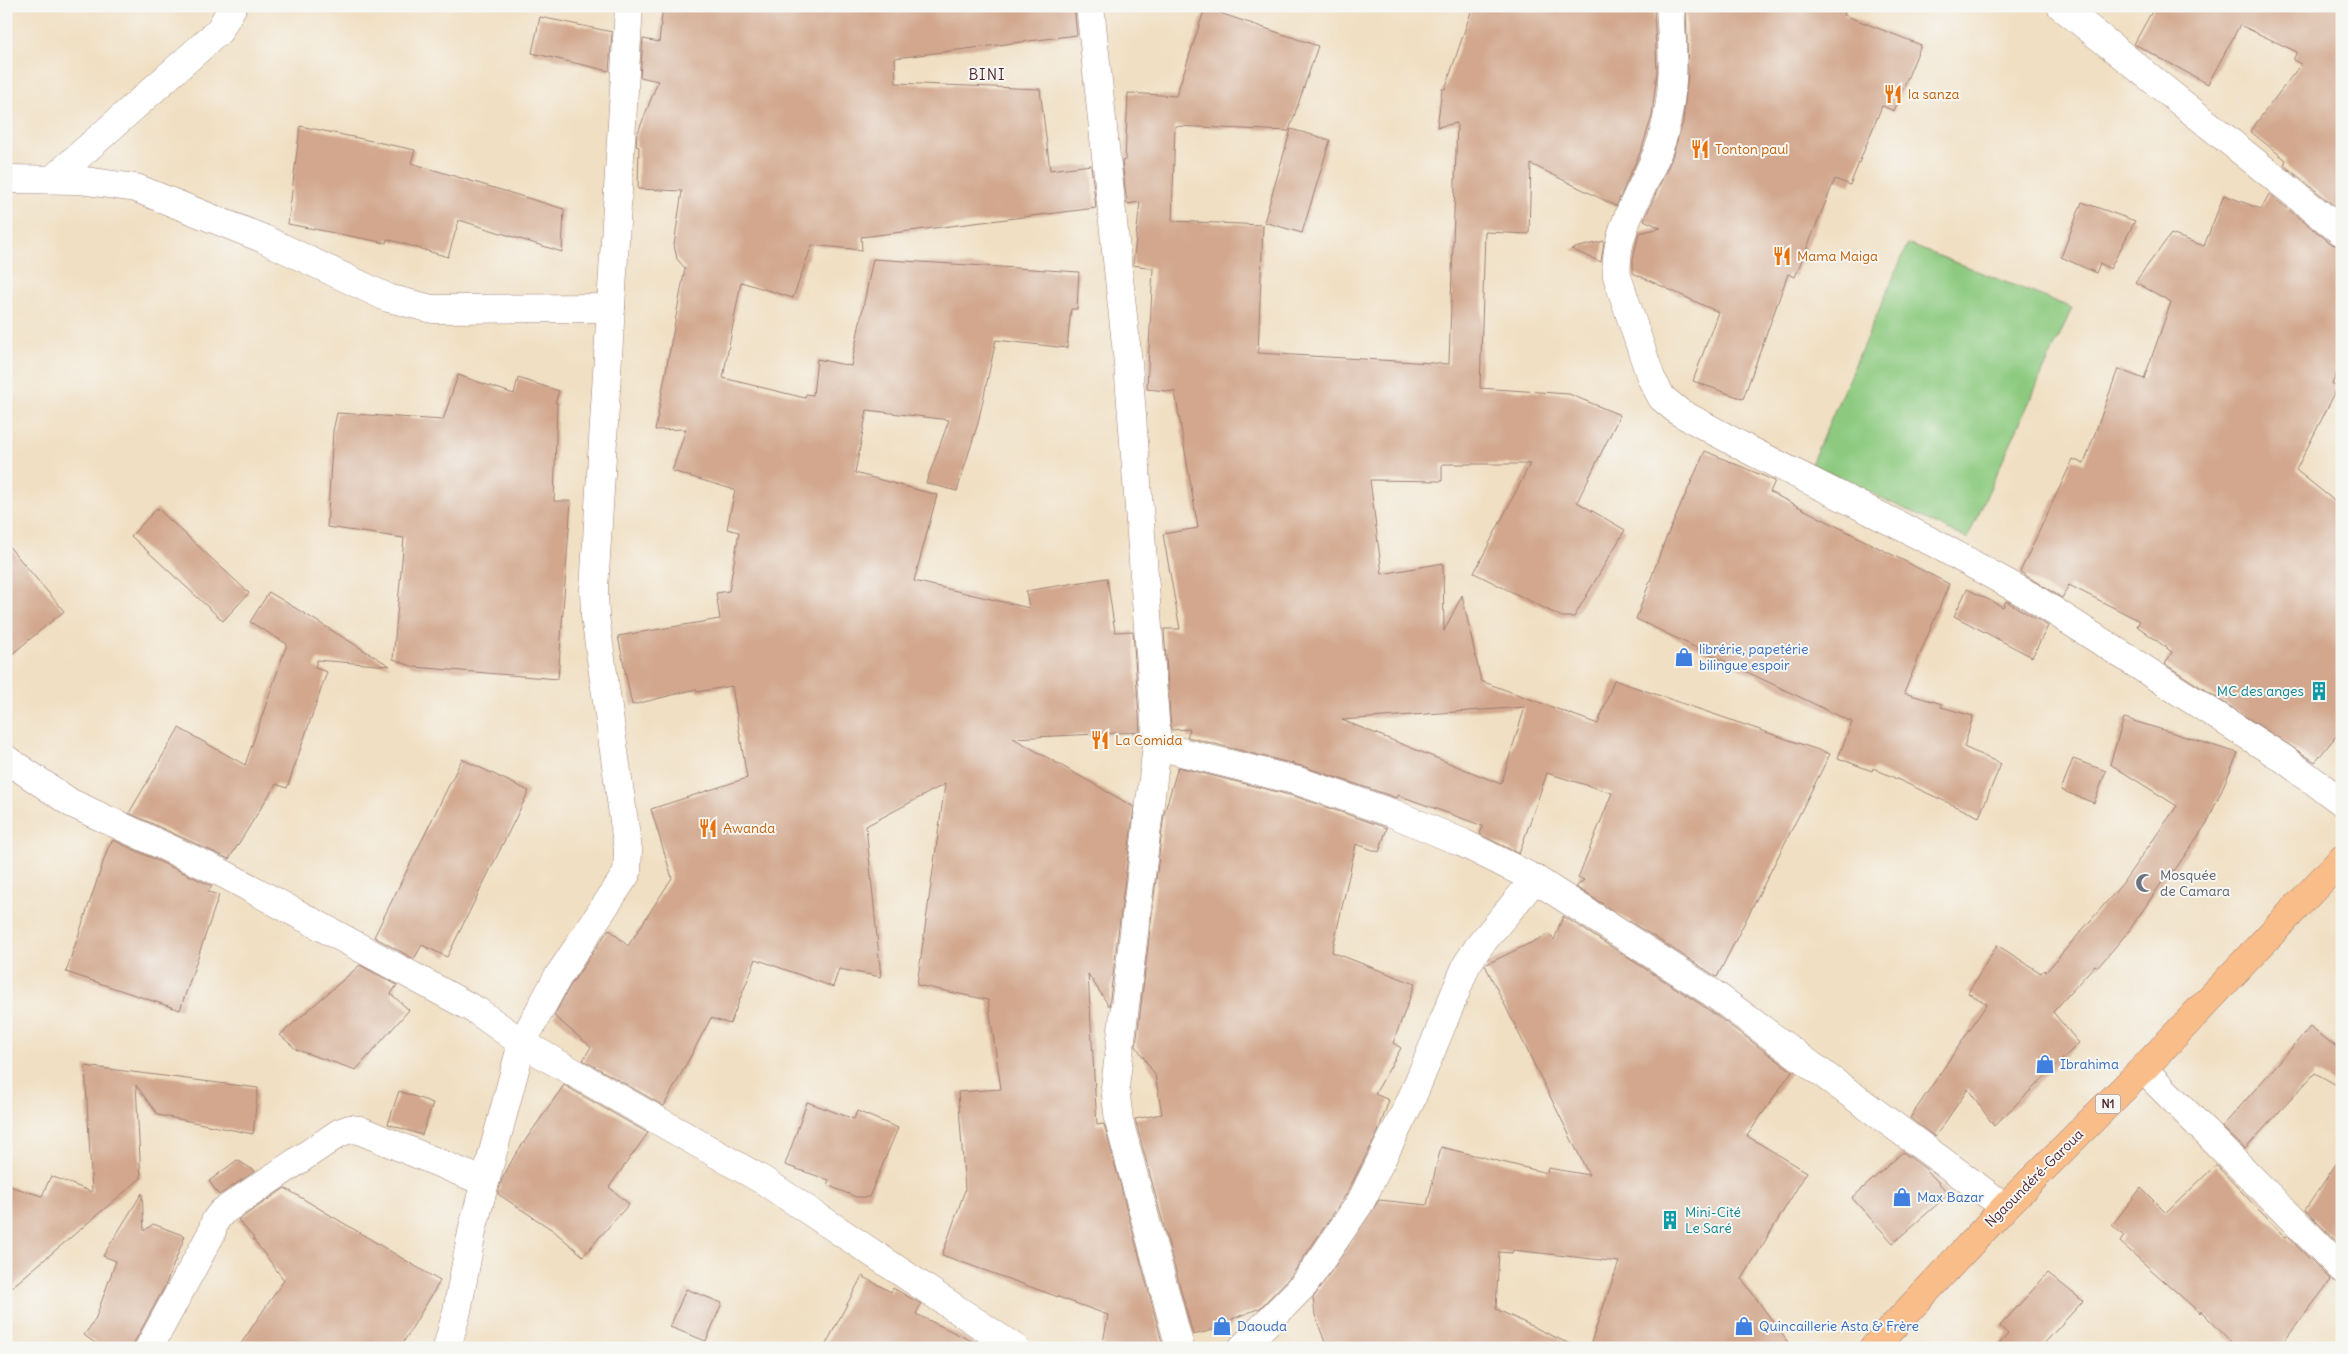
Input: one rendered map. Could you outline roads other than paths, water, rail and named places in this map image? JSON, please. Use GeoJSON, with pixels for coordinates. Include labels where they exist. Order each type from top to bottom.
{"type":"FeatureCollection","features":[{"type":"Feature","properties":{"kind":"highway","name":"Ngaoundéré-Garoua"},"geometry":{"type":"LineString","coordinates":[[1873,1348],[2005,1207],[2143,1069],[2342,859]]}},
{"type":"Feature","properties":{"kind":"street"},"geometry":{"type":"LineString","coordinates":[[53,179],[219,31],[233,6]]}},
{"type":"Feature","properties":{"kind":"street"},"geometry":{"type":"LineString","coordinates":[[447,1348],[457,1311],[473,1227],[522,1042],[557,978],[627,873],[628,850],[596,626],[594,590],[630,6]]}},
{"type":"Feature","properties":{"kind":"street"},"geometry":{"type":"LineString","coordinates":[[1090,6],[1128,363],[1157,746],[1116,1087],[1120,1121],[1180,1348]]}},
{"type":"Feature","properties":{"kind":"street"},"geometry":{"type":"LineString","coordinates":[[1670,6],[1674,75],[1663,138],[1619,240],[1615,259],[1617,276],[1632,322],[1651,378],[1662,398],[1679,412],[1749,450],[1936,544],[2032,597],[2284,759],[2342,802]]}},
{"type":"Feature","properties":{"kind":"street"},"geometry":{"type":"LineString","coordinates":[[2062,6],[2342,232]]}},
{"type":"Feature","properties":{"kind":"street"},"geometry":{"type":"LineString","coordinates":[[6,179],[53,179],[136,188],[264,239],[388,298],[408,304],[432,309],[611,308]]}},
{"type":"Feature","properties":{"kind":"street"},"geometry":{"type":"LineString","coordinates":[[1157,746],[1298,781],[1392,813],[1463,844],[1535,879],[1711,992],[2005,1207]]}},
{"type":"Feature","properties":{"kind":"street"},"geometry":{"type":"LineString","coordinates":[[6,759],[71,803],[224,874],[477,1011],[522,1042],[764,1181],[1015,1348]]}},
{"type":"Feature","properties":{"kind":"street"},"geometry":{"type":"LineString","coordinates":[[1242,1348],[1304,1285],[1360,1202],[1411,1100],[1467,964],[1479,946],[1535,879]]}},
{"type":"Feature","properties":{"kind":"street"},"geometry":{"type":"LineString","coordinates":[[2143,1069],[2342,1269]]}},
{"type":"Feature","properties":{"kind":"street"},"geometry":{"type":"LineString","coordinates":[[149,1348],[212,1234],[215,1221],[222,1212],[339,1133],[350,1129],[359,1130],[485,1182]]}},
{"type":"Feature","properties":{"kind":"place","name":"la sanza"},"geometry":{"type":"Point","coordinates":[1893,94]}},
{"type":"Feature","properties":{"kind":"place","name":"Tonton paul"},"geometry":{"type":"Point","coordinates":[1700,149]}},
{"type":"Feature","properties":{"kind":"place","name":"Mama Maiga"},"geometry":{"type":"Point","coordinates":[1782,256]}},
{"type":"Feature","properties":{"kind":"place","name":"librérie, papetérie bilingue espoir"},"geometry":{"type":"Point","coordinates":[1684,657]}},
{"type":"Feature","properties":{"kind":"place","name":"MC des anges"},"geometry":{"type":"Point","coordinates":[2319,691]}},
{"type":"Feature","properties":{"kind":"place","name":"La Comida"},"geometry":{"type":"Point","coordinates":[1100,740]}},
{"type":"Feature","properties":{"kind":"place","name":"Awanda"},"geometry":{"type":"Point","coordinates":[708,828]}},
{"type":"Feature","properties":{"kind":"place","name":"Mosquée de Camara"},"geometry":{"type":"Point","coordinates":[2145,883]}},
{"type":"Feature","properties":{"kind":"place","name":"Ibrahima"},"geometry":{"type":"Point","coordinates":[2045,1064]}},
{"type":"Feature","properties":{"kind":"place","name":"Max Bazar"},"geometry":{"type":"Point","coordinates":[1902,1197]}},
{"type":"Feature","properties":{"kind":"place","name":"Mini-Cité Le Saré"},"geometry":{"type":"Point","coordinates":[1670,1220]}},
{"type":"Feature","properties":{"kind":"place","name":"Daouda"},"geometry":{"type":"Point","coordinates":[1222,1326]}},
{"type":"Feature","properties":{"kind":"place","name":"Quincaillerie Asta & Frère"},"geometry":{"type":"Point","coordinates":[1744,1326]}},
{"type":"Feature","properties":{"kind":"district","name":"BINI"},"geometry":{"type":"Point","coordinates":[987,75]}}]}
